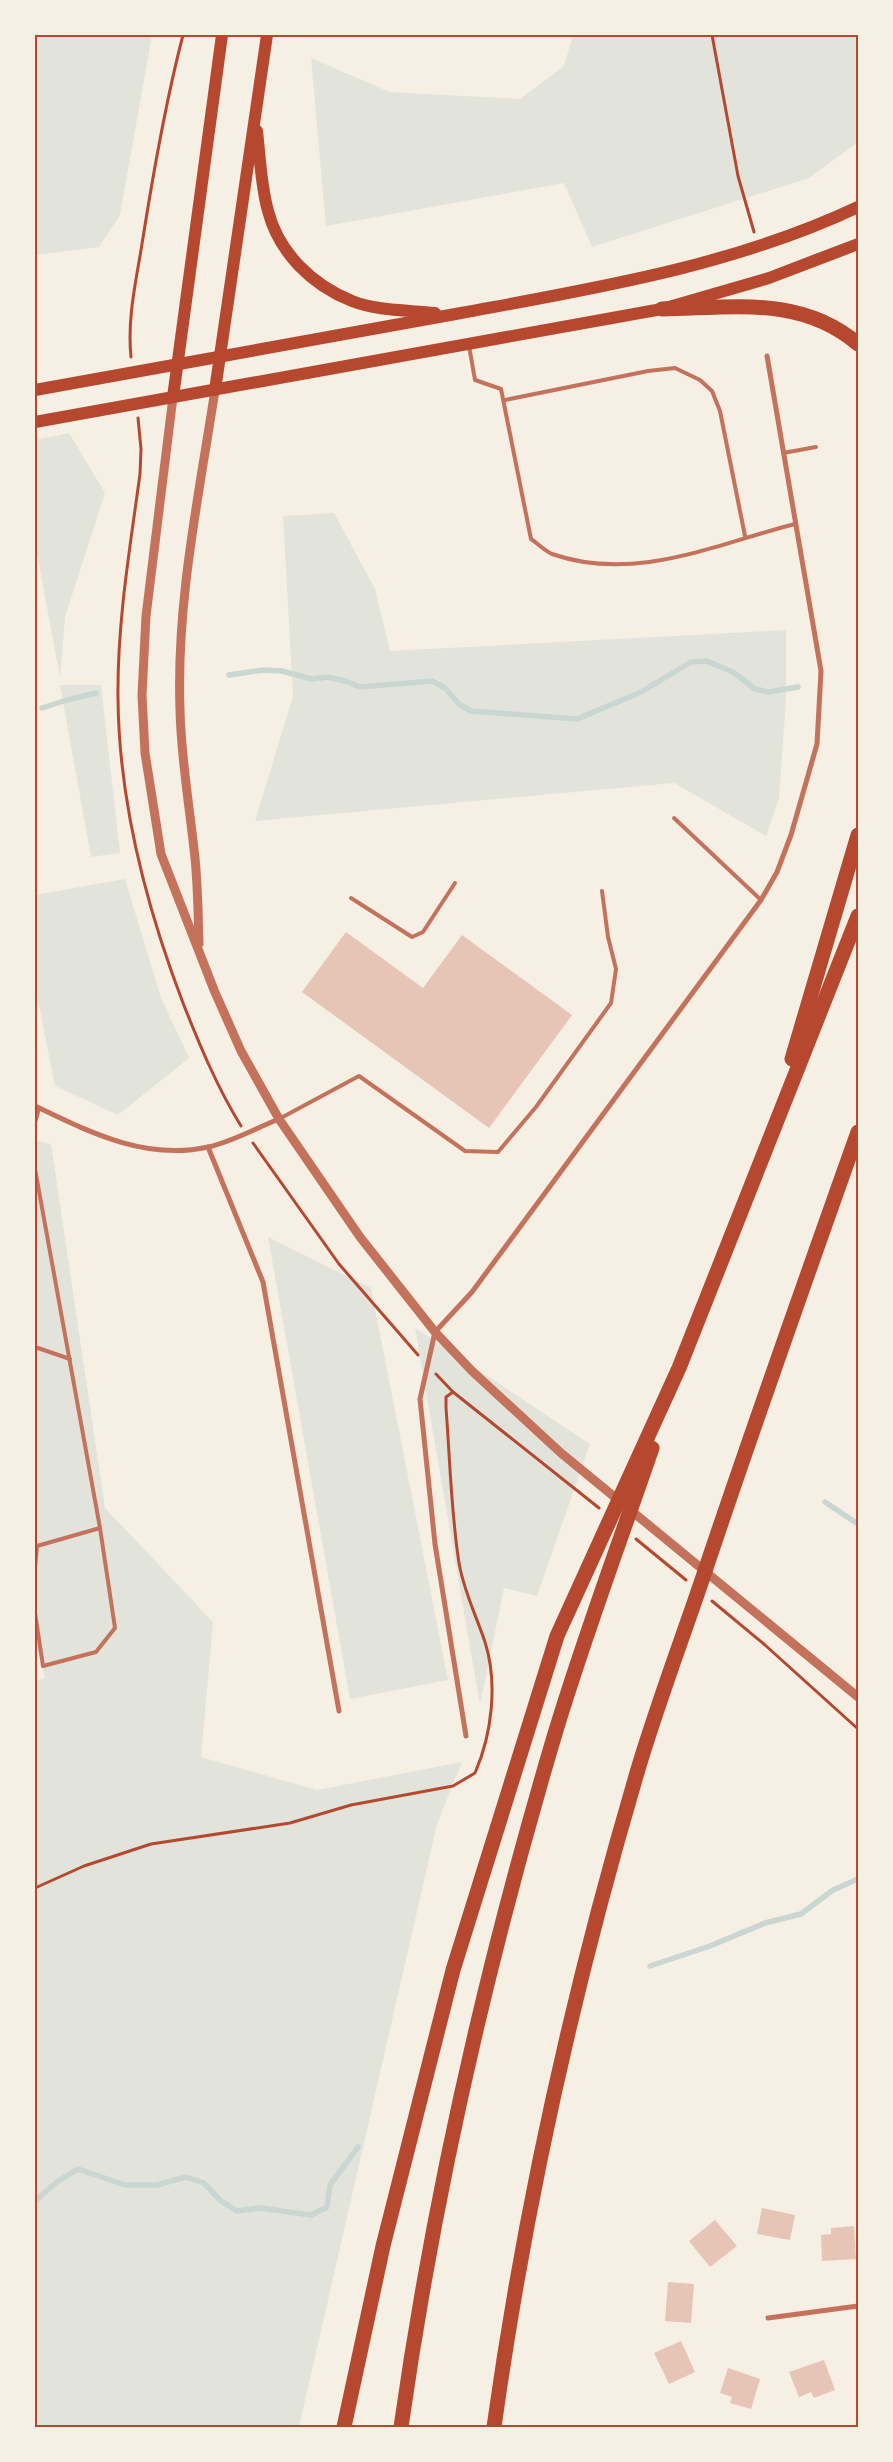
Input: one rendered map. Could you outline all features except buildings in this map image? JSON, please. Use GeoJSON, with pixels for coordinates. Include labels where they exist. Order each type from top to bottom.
{"type":"FeatureCollection","features":[{"type":"Feature","properties":{"kind":"highway"},"geometry":{"type":"LineString","coordinates":[[662,309],[757,308],[796,311],[848,335],[858,344]]}},
{"type":"Feature","properties":{"kind":"highway"},"geometry":{"type":"LineString","coordinates":[[764,1152],[858,835]]}},
{"type":"Feature","properties":{"kind":"highway"},"geometry":{"type":"LineString","coordinates":[[344,2427],[385,2237],[450,1980],[554,1645],[679,1368],[858,916]]}},
{"type":"Feature","properties":{"kind":"highway"},"geometry":{"type":"LineString","coordinates":[[494,2427],[519,2267],[543,2144],[602,1899],[640,1763],[760,1407],[858,1132]]}},
{"type":"Feature","properties":{"kind":"highway"},"geometry":{"type":"LineString","coordinates":[[839,1185],[858,1146]]}},
{"type":"Feature","properties":{"kind":"highway"},"geometry":{"type":"LineString","coordinates":[[401,2427],[428,2253],[488,1979],[555,1735],[679,1368]]}},
{"type":"Feature","properties":{"kind":"main road"},"geometry":{"type":"LineString","coordinates":[[173,397],[222,35]]}},
{"type":"Feature","properties":{"kind":"main road"},"geometry":{"type":"LineString","coordinates":[[215,390],[267,35]]}},
{"type":"Feature","properties":{"kind":"main road"},"geometry":{"type":"LineString","coordinates":[[255,116],[268,210],[282,245],[296,263],[314,280],[353,301],[379,308],[453,314]]}},
{"type":"Feature","properties":{"kind":"main road"},"geometry":{"type":"LineString","coordinates":[[35,390],[453,314],[652,275],[759,247],[858,207]]}},
{"type":"Feature","properties":{"kind":"main road"},"geometry":{"type":"LineString","coordinates":[[35,422],[662,309],[769,278],[858,244]]}},
{"type":"Feature","properties":{"kind":"street"},"geometry":{"type":"LineString","coordinates":[[466,1736],[434,1544],[420,1398],[435,1332],[472,1292],[761,900],[777,872],[791,835],[817,744],[821,671],[767,356]]}},
{"type":"Feature","properties":{"kind":"street"},"geometry":{"type":"LineString","coordinates":[[200,952],[194,852],[183,756],[180,665],[188,573],[215,390]]}},
{"type":"Feature","properties":{"kind":"street"},"geometry":{"type":"LineString","coordinates":[[173,397],[146,616],[142,695],[143,725],[161,854],[241,1050],[279,1118],[364,1244],[435,1332],[472,1371],[561,1453],[858,1697]]}},
{"type":"Feature","properties":{"kind":"street"},"geometry":{"type":"LineString","coordinates":[[37,1107],[103,1137],[130,1146],[157,1150],[208,1147],[279,1118]]}},
{"type":"Feature","properties":{"kind":"street"},"geometry":{"type":"LineString","coordinates":[[208,1147],[264,1282],[339,1711]]}},
{"type":"Feature","properties":{"kind":"street"},"geometry":{"type":"LineString","coordinates":[[768,2318],[858,2306]]}},
{"type":"Feature","properties":{"kind":"lane"},"geometry":{"type":"LineString","coordinates":[[469,345],[475,380],[501,389],[505,400],[530,538],[551,554],[606,565],[639,564],[708,551],[745,536],[795,524]]}},
{"type":"Feature","properties":{"kind":"lane"},"geometry":{"type":"LineString","coordinates":[[505,400],[648,371],[675,368],[700,380],[712,391],[720,411],[745,536]]}},
{"type":"Feature","properties":{"kind":"lane"},"geometry":{"type":"LineString","coordinates":[[783,453],[816,447]]}},
{"type":"Feature","properties":{"kind":"lane"},"geometry":{"type":"LineString","coordinates":[[674,818],[761,900]]}},
{"type":"Feature","properties":{"kind":"lane"},"geometry":{"type":"LineString","coordinates":[[351,898],[412,937],[423,932],[455,883]]}},
{"type":"Feature","properties":{"kind":"lane"},"geometry":{"type":"LineString","coordinates":[[279,1118],[359,1076],[465,1151],[498,1152],[536,1107],[611,1003],[616,968],[608,937],[602,891]]}},
{"type":"Feature","properties":{"kind":"lane"},"geometry":{"type":"LineString","coordinates":[[35,1123],[37,1107]]}},
{"type":"Feature","properties":{"kind":"lane"},"geometry":{"type":"LineString","coordinates":[[35,1169],[100,1528],[115,1628],[96,1652],[43,1666],[35,1613]]}},
{"type":"Feature","properties":{"kind":"lane"},"geometry":{"type":"LineString","coordinates":[[35,1347],[70,1359]]}},
{"type":"Feature","properties":{"kind":"lane"},"geometry":{"type":"LineString","coordinates":[[35,1568],[37,1546],[100,1528]]}},
{"type":"Feature","properties":{"kind":"path"},"geometry":{"type":"LineString","coordinates":[[130,346],[130,319],[148,209],[173,73],[183,35]]}},
{"type":"Feature","properties":{"kind":"path"},"geometry":{"type":"LineString","coordinates":[[712,35],[738,176],[759,247]]}},
{"type":"Feature","properties":{"kind":"path"},"geometry":{"type":"LineString","coordinates":[[35,1888],[84,1866],[151,1844],[290,1823],[351,1805],[453,1786],[475,1772],[486,1741],[491,1707],[492,1678],[484,1641],[464,1589],[459,1561],[446,1408],[446,1397],[453,1392],[600,1509]]}},
{"type":"Feature","properties":{"kind":"path"},"geometry":{"type":"LineString","coordinates":[[630,1534],[690,1583]]}},
{"type":"Feature","properties":{"kind":"path"},"geometry":{"type":"LineString","coordinates":[[705,1596],[765,1645],[858,1729]]}},
{"type":"Feature","properties":{"kind":"shaded area"},"geometry":{"type":"Polygon","coordinates":[[[35,35],[152,35],[120,215],[99,247],[35,255],[35,35]]]}},
{"type":"Feature","properties":{"kind":"shaded area"},"geometry":{"type":"Polygon","coordinates":[[[573,35],[858,35],[858,142],[809,178],[592,247],[564,183],[326,226],[311,58],[390,92],[520,99],[564,66],[573,35]]]}},
{"type":"Feature","properties":{"kind":"shaded area"},"geometry":{"type":"Polygon","coordinates":[[[69,433],[105,493],[65,617],[60,678],[35,542],[35,440],[69,433]]]}},
{"type":"Feature","properties":{"kind":"shaded area"},"geometry":{"type":"Polygon","coordinates":[[[334,513],[375,589],[390,651],[786,630],[786,699],[779,798],[766,836],[674,783],[255,821],[293,696],[283,516],[334,513]]]}},
{"type":"Feature","properties":{"kind":"shaded area"},"geometry":{"type":"Polygon","coordinates":[[[60,685],[101,685],[120,853],[91,857],[60,685]]]}},
{"type":"Feature","properties":{"kind":"shaded area"},"geometry":{"type":"Polygon","coordinates":[[[125,879],[161,998],[189,1058],[118,1115],[55,1086],[35,985],[35,895],[125,879]]]}},
{"type":"Feature","properties":{"kind":"shaded area"},"geometry":{"type":"Polygon","coordinates":[[[35,1140],[51,1144],[105,1508],[213,1622],[201,1757],[317,1790],[462,1762],[437,1824],[299,2427],[35,2427],[35,1681],[45,1678],[35,1638],[35,1140]]]}},
{"type":"Feature","properties":{"kind":"shaded area"},"geometry":{"type":"Polygon","coordinates":[[[268,1237],[371,1288],[448,1680],[350,1699],[268,1237]]]}},
{"type":"Feature","properties":{"kind":"shaded area"},"geometry":{"type":"Polygon","coordinates":[[[415,1328],[590,1444],[537,1596],[504,1588],[480,1705],[415,1328]]]}},
{"type":"Feature","properties":{"kind":"waterway"},"geometry":{"type":"LineString","coordinates":[[229,675],[263,670],[282,671],[312,679],[328,677],[360,687],[432,681],[445,688],[459,704],[471,711],[577,719],[641,692],[691,662],[707,661],[733,672],[755,689],[769,692],[798,687]]}},
{"type":"Feature","properties":{"kind":"waterway"},"geometry":{"type":"LineString","coordinates":[[42,708],[96,693]]}},
{"type":"Feature","properties":{"kind":"waterway"},"geometry":{"type":"LineString","coordinates":[[825,1502],[858,1524]]}},
{"type":"Feature","properties":{"kind":"waterway"},"geometry":{"type":"LineString","coordinates":[[650,1966],[710,1946],[765,1923],[801,1914],[833,1890],[858,1879]]}},
{"type":"Feature","properties":{"kind":"waterway"},"geometry":{"type":"LineString","coordinates":[[35,2201],[58,2181],[78,2169],[125,2185],[157,2185],[186,2177],[204,2183],[221,2201],[237,2211],[260,2208],[311,2215],[327,2207],[330,2185],[358,2147]]}}]}
